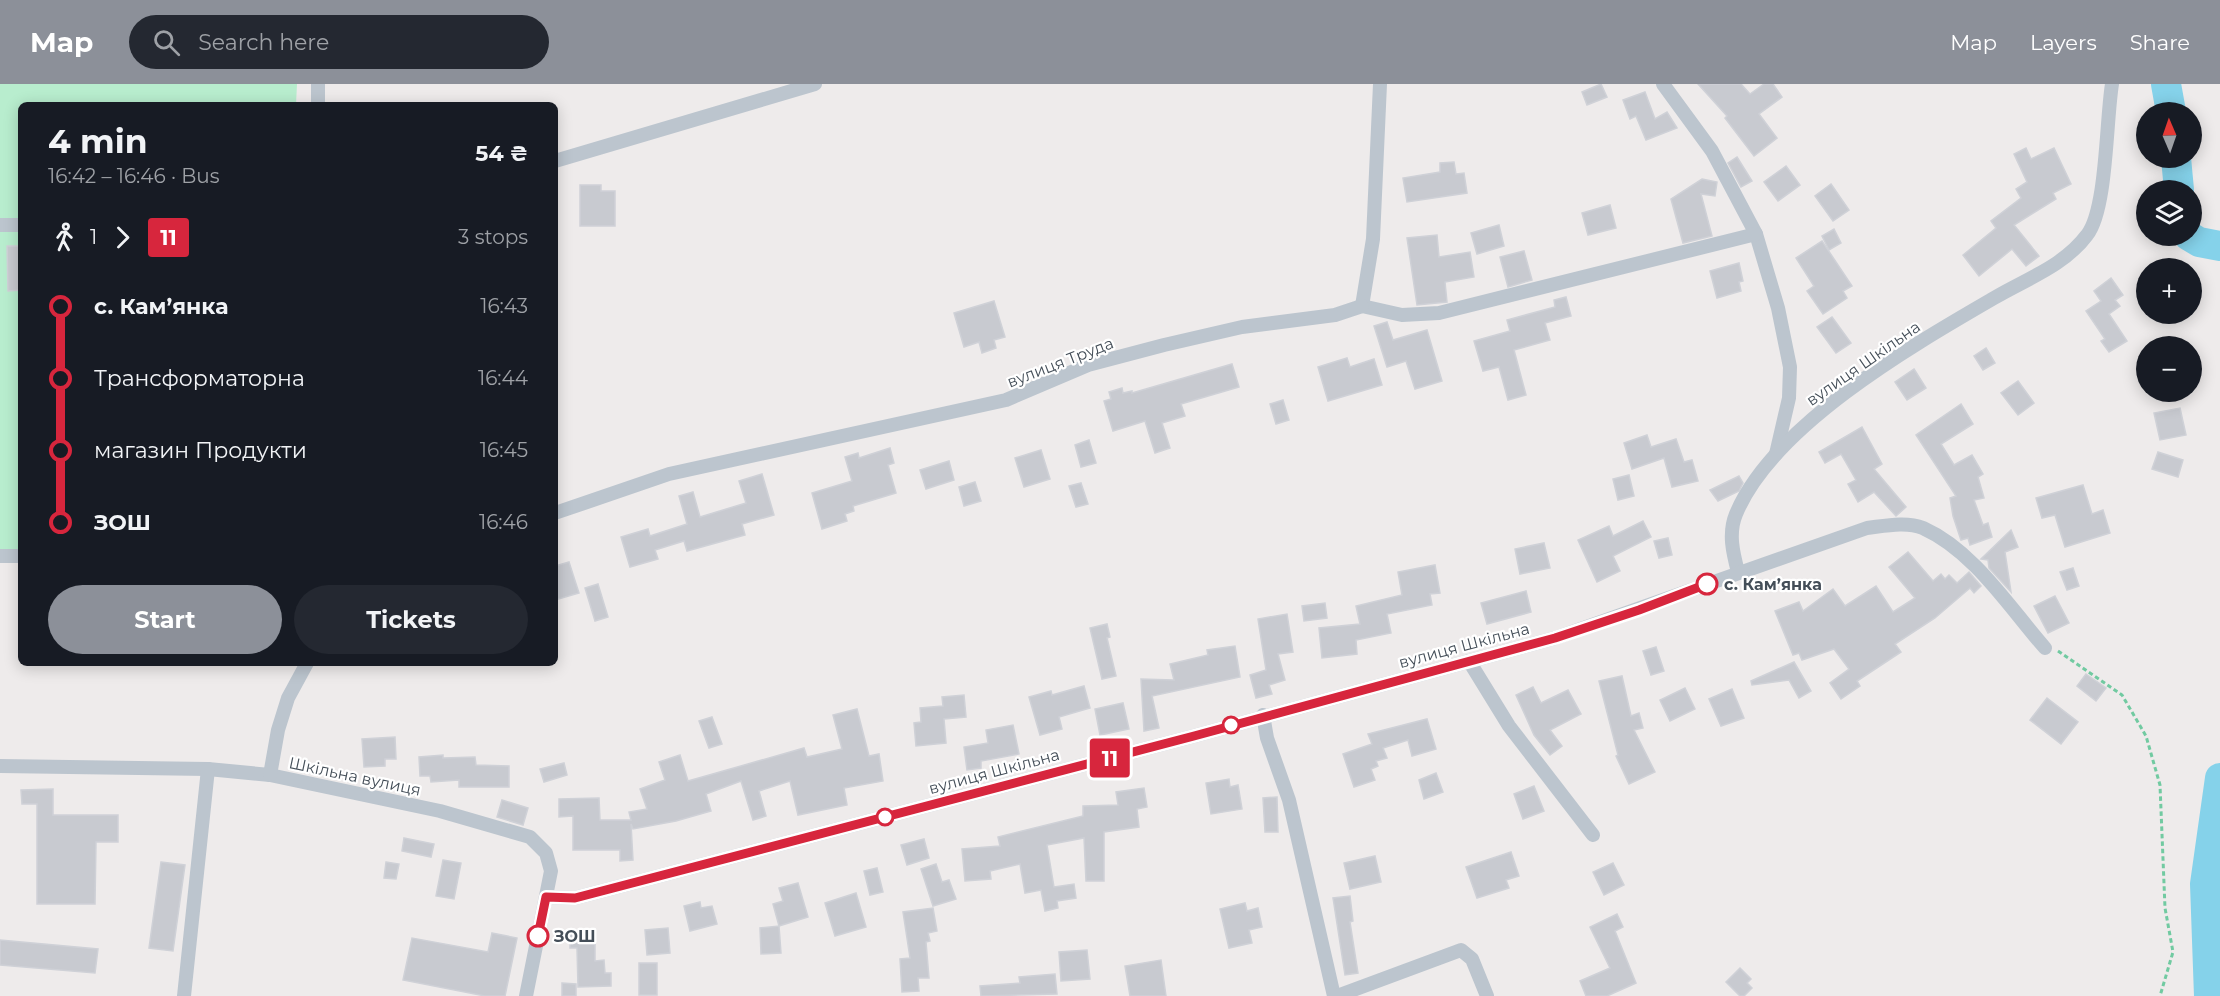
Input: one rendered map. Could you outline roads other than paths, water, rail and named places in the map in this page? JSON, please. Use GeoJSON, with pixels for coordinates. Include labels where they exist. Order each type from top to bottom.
{"type":"FeatureCollection","features":[{"type":"Feature","properties":{"kind":"street"},"geometry":{"type":"LineString","coordinates":[[318,84],[318,102]]}},
{"type":"Feature","properties":{"kind":"street"},"geometry":{"type":"LineString","coordinates":[[558,160],[815,84]]}},
{"type":"Feature","properties":{"kind":"street"},"geometry":{"type":"LineString","coordinates":[[1380,84],[1373,239],[1362,306],[1402,315],[1439,313],[1756,234]]}},
{"type":"Feature","properties":{"kind":"street"},"geometry":{"type":"LineString","coordinates":[[1663,84],[1712,151],[1756,234],[1778,308],[1790,367],[1789,398],[1776,455]]}},
{"type":"Feature","properties":{"kind":"street","name":"вулиця Шкільна"},"geometry":{"type":"LineString","coordinates":[[546,897],[575,898],[1194,736],[1263,715],[1555,638],[1639,610],[1738,572],[1731,544],[1736,515],[1761,473],[1814,417],[1867,377],[1930,336],[2041,273],[2073,252],[2089,234],[2097,217],[2112,84]]}},
{"type":"Feature","properties":{"kind":"street"},"geometry":{"type":"LineString","coordinates":[[0,225],[18,225]]}},
{"type":"Feature","properties":{"kind":"street","name":"вулиця Труда"},"geometry":{"type":"LineString","coordinates":[[558,512],[669,474],[1006,400],[1088,365],[1183,340],[1242,327],[1335,315],[1362,306]]}},
{"type":"Feature","properties":{"kind":"street"},"geometry":{"type":"LineString","coordinates":[[1738,572],[1867,528],[1904,525],[1922,528],[1974,566],[2045,648]]}},
{"type":"Feature","properties":{"kind":"street"},"geometry":{"type":"LineString","coordinates":[[0,556],[18,556]]}},
{"type":"Feature","properties":{"kind":"street"},"geometry":{"type":"LineString","coordinates":[[1469,660],[1509,726],[1593,835]]}},
{"type":"Feature","properties":{"kind":"street"},"geometry":{"type":"LineString","coordinates":[[270,775],[278,730],[288,699],[305,666]]}},
{"type":"Feature","properties":{"kind":"street"},"geometry":{"type":"LineString","coordinates":[[1263,715],[1267,738],[1294,820],[1335,996],[1461,950],[1472,958],[1487,996]]}},
{"type":"Feature","properties":{"kind":"street","name":"Шкільна вулиця"},"geometry":{"type":"LineString","coordinates":[[0,766],[208,769],[270,775],[440,812],[530,837],[546,853],[551,871],[526,996]]}},
{"type":"Feature","properties":{"kind":"street"},"geometry":{"type":"LineString","coordinates":[[184,996],[208,769]]}},
{"type":"Feature","properties":{"kind":"waterway"},"geometry":{"type":"LineString","coordinates":[[2166,84],[2169,102]]}},
{"type":"Feature","properties":{"kind":"waterway"},"geometry":{"type":"LineString","coordinates":[[2177,168],[2178,180]]}},
{"type":"Feature","properties":{"kind":"waterway"},"geometry":{"type":"LineString","coordinates":[[2202,243],[2220,246]]}},
{"type":"Feature","properties":{"kind":"waterway"},"geometry":{"type":"LineString","coordinates":[[2209,996],[2205,884],[2220,778]]}},
{"type":"Feature","properties":{"kind":"place","name":"с. Кам’янка"},"geometry":{"type":"Point","coordinates":[1707,584]}},
{"type":"Feature","properties":{"kind":"place","name":"ЗОШ"},"geometry":{"type":"Point","coordinates":[538,936]}}]}
